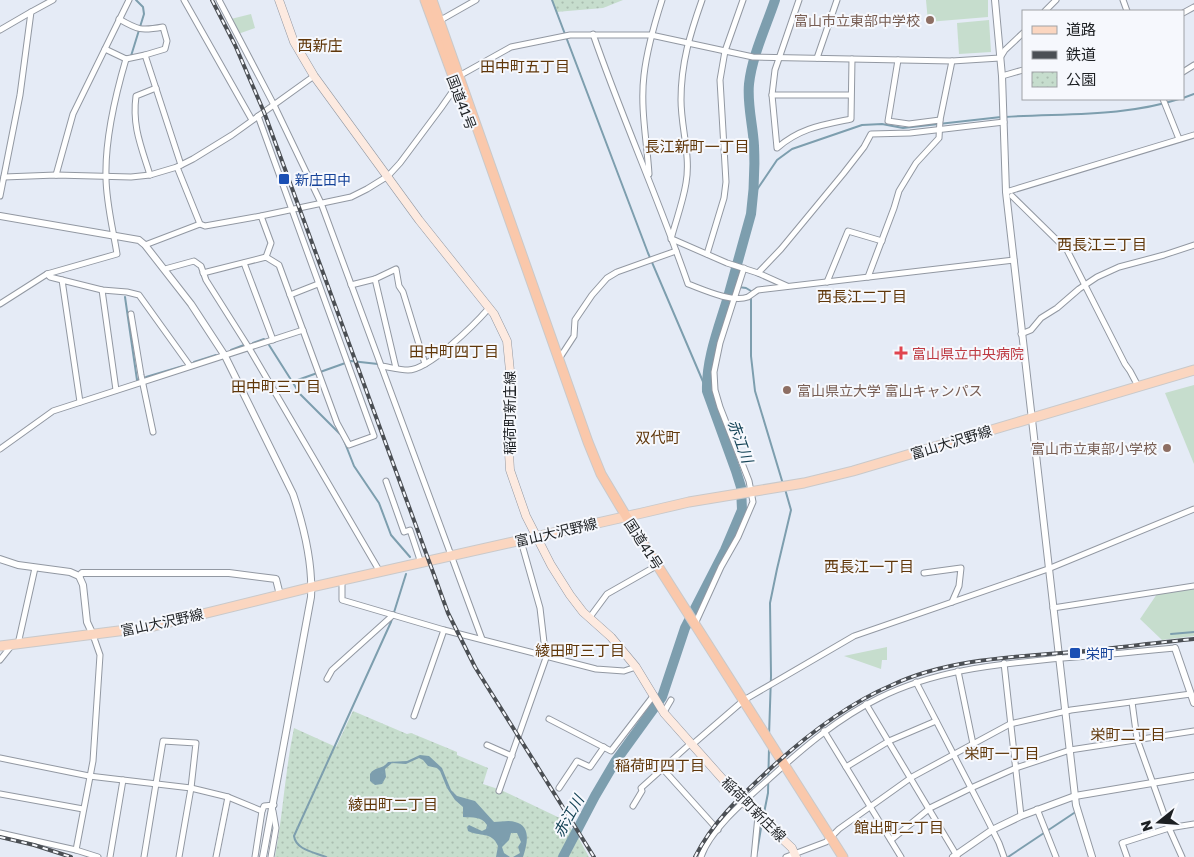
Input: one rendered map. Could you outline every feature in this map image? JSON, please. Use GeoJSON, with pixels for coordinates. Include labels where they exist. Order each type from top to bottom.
{"type":"FeatureCollection","features":[{"type":"Feature","properties":{"kind":"highway","name":"国道41号"},"geometry":{"type":"LineString","coordinates":[[425,0],[437,22],[459,76],[502,203],[601,474],[843,857]]}},
{"type":"Feature","properties":{"kind":"highway","name":"国道41号"},"geometry":{"type":"LineString","coordinates":[[432,0],[456,87],[502,203]]}},
{"type":"Feature","properties":{"kind":"main road","name":"稲荷町新庄線"},"geometry":{"type":"LineString","coordinates":[[279,0],[294,42],[314,76],[419,220],[494,314],[506,341],[510,371],[508,436],[510,470],[526,516],[551,565],[583,612],[611,637],[636,667],[664,713],[743,802],[792,848],[796,856]]}},
{"type":"Feature","properties":{"kind":"main road","name":"富山大沢野線"},"geometry":{"type":"LineString","coordinates":[[0,646],[150,627],[312,587],[626,516],[725,496],[804,483],[853,471],[1194,370]]}},
{"type":"Feature","properties":{"kind":"street"},"geometry":{"type":"LineString","coordinates":[[0,30],[53,0]]}},
{"type":"Feature","properties":{"kind":"street"},"geometry":{"type":"LineString","coordinates":[[56,175],[73,114],[129,0]]}},
{"type":"Feature","properties":{"kind":"street"},"geometry":{"type":"LineString","coordinates":[[184,0],[252,120]]}},
{"type":"Feature","properties":{"kind":"street"},"geometry":{"type":"LineString","coordinates":[[219,0],[274,105],[321,203],[482,639]]}},
{"type":"Feature","properties":{"kind":"street"},"geometry":{"type":"LineString","coordinates":[[437,22],[476,0]]}},
{"type":"Feature","properties":{"kind":"street"},"geometry":{"type":"LineString","coordinates":[[649,180],[643,98],[644,76],[651,35],[662,0]]}},
{"type":"Feature","properties":{"kind":"street"},"geometry":{"type":"LineString","coordinates":[[671,239],[686,183],[687,158],[681,100],[682,70],[687,43],[702,0]]}},
{"type":"Feature","properties":{"kind":"street"},"geometry":{"type":"LineString","coordinates":[[707,254],[724,198],[726,182],[720,80],[725,51],[743,0]]}},
{"type":"Feature","properties":{"kind":"street"},"geometry":{"type":"LineString","coordinates":[[799,0],[775,70],[772,95],[777,148],[788,138],[800,132],[851,119],[852,59]]}},
{"type":"Feature","properties":{"kind":"street"},"geometry":{"type":"LineString","coordinates":[[817,58],[837,0]]}},
{"type":"Feature","properties":{"kind":"street"},"geometry":{"type":"LineString","coordinates":[[995,0],[1014,260],[1048,569],[1076,805],[1092,857]]}},
{"type":"Feature","properties":{"kind":"street"},"geometry":{"type":"LineString","coordinates":[[1046,10],[1056,0]]}},
{"type":"Feature","properties":{"kind":"street"},"geometry":{"type":"LineString","coordinates":[[0,196],[20,95],[31,12]]}},
{"type":"Feature","properties":{"kind":"street"},"geometry":{"type":"LineString","coordinates":[[105,49],[126,58],[145,56],[164,49],[167,41],[163,27],[145,30],[135,28],[119,19]]}},
{"type":"Feature","properties":{"kind":"street"},"geometry":{"type":"LineString","coordinates":[[145,245],[200,224],[205,226],[261,216],[351,197],[388,176],[400,163],[456,87],[459,76],[512,48],[570,34],[651,35],[753,57],[952,61],[1000,58]]}},
{"type":"Feature","properties":{"kind":"street"},"geometry":{"type":"LineString","coordinates":[[593,34],[614,96],[649,180],[688,284],[714,294],[733,298],[748,297],[758,290],[1014,260]]}},
{"type":"Feature","properties":{"kind":"street"},"geometry":{"type":"LineString","coordinates":[[1000,58],[1005,50],[1022,34]]}},
{"type":"Feature","properties":{"kind":"street"},"geometry":{"type":"LineString","coordinates":[[145,56],[179,166],[200,224]]}},
{"type":"Feature","properties":{"kind":"street"},"geometry":{"type":"LineString","coordinates":[[0,304],[47,274],[116,254],[106,177],[109,141],[118,86],[126,58]]}},
{"type":"Feature","properties":{"kind":"street"},"geometry":{"type":"LineString","coordinates":[[898,60],[888,121],[897,124],[909,124],[940,120]]}},
{"type":"Feature","properties":{"kind":"street"},"geometry":{"type":"LineString","coordinates":[[868,277],[899,191],[916,162],[939,138],[940,120],[952,61]]}},
{"type":"Feature","properties":{"kind":"street"},"geometry":{"type":"LineString","coordinates":[[1002,76],[1022,70]]}},
{"type":"Feature","properties":{"kind":"street"},"geometry":{"type":"LineString","coordinates":[[4,177],[56,175],[131,178],[150,175],[179,166],[219,144],[314,76]]}},
{"type":"Feature","properties":{"kind":"street"},"geometry":{"type":"LineString","coordinates":[[150,175],[135,124],[134,110],[136,96],[156,88]]}},
{"type":"Feature","properties":{"kind":"street"},"geometry":{"type":"LineString","coordinates":[[772,95],[850,95]]}},
{"type":"Feature","properties":{"kind":"street"},"geometry":{"type":"LineString","coordinates":[[1163,100],[1178,140]]}},
{"type":"Feature","properties":{"kind":"street"},"geometry":{"type":"LineString","coordinates":[[203,273],[266,257],[279,265],[337,423],[349,445],[374,436],[258,116]]}},
{"type":"Feature","properties":{"kind":"street"},"geometry":{"type":"LineString","coordinates":[[758,273],[781,249],[843,174],[864,147],[871,134],[910,133],[939,128],[1004,122]]}},
{"type":"Feature","properties":{"kind":"street"},"geometry":{"type":"LineString","coordinates":[[1009,194],[1194,135]]}},
{"type":"Feature","properties":{"kind":"street"},"geometry":{"type":"LineString","coordinates":[[1009,194],[1067,250],[1138,386]]}},
{"type":"Feature","properties":{"kind":"street"},"geometry":{"type":"LineString","coordinates":[[0,216],[139,240],[145,245],[191,304],[225,356],[293,494],[300,514],[312,575],[312,587],[263,857]]}},
{"type":"Feature","properties":{"kind":"street"},"geometry":{"type":"LineString","coordinates":[[261,216],[272,243],[266,257]]}},
{"type":"Feature","properties":{"kind":"street"},"geometry":{"type":"LineString","coordinates":[[826,282],[848,231],[882,242]]}},
{"type":"Feature","properties":{"kind":"street"},"geometry":{"type":"LineString","coordinates":[[671,239],[787,286]]}},
{"type":"Feature","properties":{"kind":"street"},"geometry":{"type":"LineString","coordinates":[[1022,334],[1031,330],[1041,318],[1097,277],[1119,268],[1194,245]]}},
{"type":"Feature","properties":{"kind":"street"},"geometry":{"type":"LineString","coordinates":[[559,359],[574,336],[575,320],[592,295],[608,278],[617,272],[676,251]]}},
{"type":"Feature","properties":{"kind":"street"},"geometry":{"type":"LineString","coordinates":[[165,269],[194,261],[201,266],[206,280],[250,348],[380,572]]}},
{"type":"Feature","properties":{"kind":"street"},"geometry":{"type":"LineString","coordinates":[[244,262],[273,340]]}},
{"type":"Feature","properties":{"kind":"street"},"geometry":{"type":"LineString","coordinates":[[695,624],[753,502],[749,481],[720,407],[715,390],[714,372],[717,354],[733,298],[744,268]]}},
{"type":"Feature","properties":{"kind":"street"},"geometry":{"type":"LineString","coordinates":[[351,285],[375,280],[396,269],[425,364]]}},
{"type":"Feature","properties":{"kind":"street"},"geometry":{"type":"LineString","coordinates":[[47,274],[50,277],[102,290],[139,295],[190,366]]}},
{"type":"Feature","properties":{"kind":"street"},"geometry":{"type":"LineString","coordinates":[[62,280],[80,402]]}},
{"type":"Feature","properties":{"kind":"street"},"geometry":{"type":"LineString","coordinates":[[375,280],[396,368]]}},
{"type":"Feature","properties":{"kind":"street"},"geometry":{"type":"LineString","coordinates":[[290,295],[318,284]]}},
{"type":"Feature","properties":{"kind":"street"},"geometry":{"type":"LineString","coordinates":[[102,290],[116,390]]}},
{"type":"Feature","properties":{"kind":"street"},"geometry":{"type":"LineString","coordinates":[[381,366],[408,370],[420,368],[471,328],[489,308]]}},
{"type":"Feature","properties":{"kind":"street"},"geometry":{"type":"LineString","coordinates":[[131,314],[153,432]]}},
{"type":"Feature","properties":{"kind":"street"},"geometry":{"type":"LineString","coordinates":[[0,450],[53,411],[303,330]]}},
{"type":"Feature","properties":{"kind":"street"},"geometry":{"type":"LineString","coordinates":[[386,481],[404,532],[410,530],[422,563]]}},
{"type":"Feature","properties":{"kind":"street"},"geometry":{"type":"LineString","coordinates":[[633,806],[642,791],[640,788],[744,700],[854,636],[1048,569],[1194,509]]}},
{"type":"Feature","properties":{"kind":"street"},"geometry":{"type":"LineString","coordinates":[[521,540],[540,608],[545,651],[548,655]]}},
{"type":"Feature","properties":{"kind":"street"},"geometry":{"type":"LineString","coordinates":[[0,559],[18,565],[70,572],[79,576],[83,585],[87,622],[100,655],[93,761],[76,850]]}},
{"type":"Feature","properties":{"kind":"street"},"geometry":{"type":"LineString","coordinates":[[590,617],[607,594],[658,565]]}},
{"type":"Feature","properties":{"kind":"street"},"geometry":{"type":"LineString","coordinates":[[0,660],[15,644],[35,568]]}},
{"type":"Feature","properties":{"kind":"street"},"geometry":{"type":"LineString","coordinates":[[924,573],[961,568],[959,586],[952,602]]}},
{"type":"Feature","properties":{"kind":"street"},"geometry":{"type":"LineString","coordinates":[[79,576],[82,573],[110,572],[247,574],[276,579],[280,595]]}},
{"type":"Feature","properties":{"kind":"street"},"geometry":{"type":"LineString","coordinates":[[342,581],[342,600],[444,630],[548,655],[596,669],[624,671],[636,667]]}},
{"type":"Feature","properties":{"kind":"street"},"geometry":{"type":"LineString","coordinates":[[1053,608],[1194,586]]}},
{"type":"Feature","properties":{"kind":"street"},"geometry":{"type":"LineString","coordinates":[[327,679],[332,670],[393,615]]}},
{"type":"Feature","properties":{"kind":"street"},"geometry":{"type":"LineString","coordinates":[[414,716],[444,630]]}},
{"type":"Feature","properties":{"kind":"street"},"geometry":{"type":"LineString","coordinates":[[701,857],[718,830],[743,802],[824,731],[866,704],[916,682],[958,670],[1004,663],[1175,648],[1194,703]]}},
{"type":"Feature","properties":{"kind":"street"},"geometry":{"type":"LineString","coordinates":[[499,790],[548,655]]}},
{"type":"Feature","properties":{"kind":"street"},"geometry":{"type":"LineString","coordinates":[[1004,663],[1021,816]]}},
{"type":"Feature","properties":{"kind":"street"},"geometry":{"type":"LineString","coordinates":[[958,670],[973,744]]}},
{"type":"Feature","properties":{"kind":"street"},"geometry":{"type":"LineString","coordinates":[[916,682],[999,843],[1004,857]]}},
{"type":"Feature","properties":{"kind":"street"},"geometry":{"type":"LineString","coordinates":[[786,857],[796,856],[826,842],[839,829],[912,777],[1010,724],[1065,712],[1191,694]]}},
{"type":"Feature","properties":{"kind":"street"},"geometry":{"type":"LineString","coordinates":[[549,719],[611,751],[654,695]]}},
{"type":"Feature","properties":{"kind":"street"},"geometry":{"type":"LineString","coordinates":[[664,713],[671,700]]}},
{"type":"Feature","properties":{"kind":"street"},"geometry":{"type":"LineString","coordinates":[[1132,702],[1137,740],[1169,828],[1182,857]]}},
{"type":"Feature","properties":{"kind":"street"},"geometry":{"type":"LineString","coordinates":[[866,704],[912,777],[956,856],[992,830],[1037,809],[1075,796],[1194,776]]}},
{"type":"Feature","properties":{"kind":"street"},"geometry":{"type":"LineString","coordinates":[[846,767],[889,740],[936,721]]}},
{"type":"Feature","properties":{"kind":"street"},"geometry":{"type":"LineString","coordinates":[[824,731],[901,857]]}},
{"type":"Feature","properties":{"kind":"street"},"geometry":{"type":"LineString","coordinates":[[891,840],[930,808],[1016,768],[1070,750],[1194,731]]}},
{"type":"Feature","properties":{"kind":"street"},"geometry":{"type":"LineString","coordinates":[[144,857],[163,741],[196,743],[191,788],[179,857]]}},
{"type":"Feature","properties":{"kind":"street"},"geometry":{"type":"LineString","coordinates":[[487,745],[512,756]]}},
{"type":"Feature","properties":{"kind":"street"},"geometry":{"type":"LineString","coordinates":[[559,788],[577,760],[590,767],[604,747]]}},
{"type":"Feature","properties":{"kind":"street"},"geometry":{"type":"LineString","coordinates":[[0,758],[89,776],[191,788],[228,797],[262,811]]}},
{"type":"Feature","properties":{"kind":"street"},"geometry":{"type":"LineString","coordinates":[[663,769],[718,830]]}},
{"type":"Feature","properties":{"kind":"street"},"geometry":{"type":"LineString","coordinates":[[110,857],[123,780]]}},
{"type":"Feature","properties":{"kind":"street"},"geometry":{"type":"LineString","coordinates":[[0,794],[83,810]]}},
{"type":"Feature","properties":{"kind":"street"},"geometry":{"type":"LineString","coordinates":[[216,857],[228,797]]}},
{"type":"Feature","properties":{"kind":"street"},"geometry":{"type":"LineString","coordinates":[[255,857],[262,811],[264,806],[273,807]]}},
{"type":"Feature","properties":{"kind":"street"},"geometry":{"type":"LineString","coordinates":[[271,857],[276,828],[273,807]]}},
{"type":"Feature","properties":{"kind":"street"},"geometry":{"type":"LineString","coordinates":[[1037,809],[1056,857]]}},
{"type":"Feature","properties":{"kind":"street"},"geometry":{"type":"LineString","coordinates":[[754,857],[758,816]]}},
{"type":"Feature","properties":{"kind":"street"},"geometry":{"type":"LineString","coordinates":[[1127,857],[1122,843],[1169,828],[1194,824]]}},
{"type":"Feature","properties":{"kind":"street"},"geometry":{"type":"LineString","coordinates":[[0,833],[76,850],[98,857]]}},
{"type":"Feature","properties":{"kind":"green space"},"geometry":{"type":"Polygon","coordinates":[[[552,0],[623,0],[603,8],[556,12],[552,0]]]}},
{"type":"Feature","properties":{"kind":"green space"},"geometry":{"type":"Polygon","coordinates":[[[926,0],[988,0],[988,17],[928,22],[926,0]]]}},
{"type":"Feature","properties":{"kind":"green space"},"geometry":{"type":"Polygon","coordinates":[[[251,14],[255,28],[238,34],[231,19],[251,14]]]}},
{"type":"Feature","properties":{"kind":"green space"},"geometry":{"type":"Polygon","coordinates":[[[989,20],[991,52],[959,54],[957,23],[989,20]]]}},
{"type":"Feature","properties":{"kind":"green space"},"geometry":{"type":"Polygon","coordinates":[[[1194,385],[1194,464],[1165,393],[1194,385]]]}},
{"type":"Feature","properties":{"kind":"green space"},"geometry":{"type":"Polygon","coordinates":[[[1194,588],[1194,636],[1162,640],[1140,619],[1157,594],[1194,588]]]}},
{"type":"Feature","properties":{"kind":"green space"},"geometry":{"type":"Polygon","coordinates":[[[887,647],[887,660],[882,660],[881,669],[844,656],[887,647]]]}},
{"type":"Feature","properties":{"kind":"green space"},"geometry":{"type":"Polygon","coordinates":[[[353,711],[407,734],[411,733],[457,752],[457,755],[488,768],[483,784],[501,790],[564,820],[579,839],[589,857],[275,857],[294,728],[336,747],[353,711]]]}},
{"type":"Feature","properties":{"kind":"water"},"geometry":{"type":"Polygon","coordinates":[[[420,755],[429,756],[442,768],[451,790],[457,796],[475,801],[494,822],[513,821],[524,827],[527,842],[523,857],[513,857],[520,853],[518,847],[521,842],[517,833],[511,833],[509,840],[502,847],[504,853],[510,857],[496,857],[498,846],[492,838],[468,831],[467,827],[469,825],[482,831],[486,829],[487,825],[479,819],[463,817],[463,807],[455,800],[447,788],[440,771],[437,768],[428,766],[419,758],[406,764],[392,763],[385,769],[386,777],[382,784],[375,785],[370,781],[370,774],[388,762],[407,761],[420,755]]]}},
{"type":"Feature","properties":{"kind":"waterway"},"geometry":{"type":"LineString","coordinates":[[131,56],[144,14],[143,7],[136,0]]}},
{"type":"Feature","properties":{"kind":"waterway"},"geometry":{"type":"LineString","coordinates":[[552,0],[648,253],[707,391]]}},
{"type":"Feature","properties":{"kind":"waterway","name":"赤江川"},"geometry":{"type":"LineString","coordinates":[[563,857],[615,762],[662,697],[685,628],[725,550],[742,510],[741,487],[707,391],[707,379],[714,343],[751,214],[754,189],[754,154],[749,84],[756,52],[775,0]]}},
{"type":"Feature","properties":{"kind":"waterway"},"geometry":{"type":"LineString","coordinates":[[1184,98],[1194,94]]}},
{"type":"Feature","properties":{"kind":"waterway"},"geometry":{"type":"LineString","coordinates":[[1005,117],[1115,112],[1176,100]]}},
{"type":"Feature","properties":{"kind":"waterway"},"geometry":{"type":"LineString","coordinates":[[754,194],[777,160],[792,149],[862,125],[882,124],[903,128],[1001,117]]}},
{"type":"Feature","properties":{"kind":"waterway"},"geometry":{"type":"LineString","coordinates":[[731,286],[746,288],[751,291],[751,356],[755,391],[783,484]]}},
{"type":"Feature","properties":{"kind":"waterway"},"geometry":{"type":"LineString","coordinates":[[125,297],[137,380],[140,379]]}},
{"type":"Feature","properties":{"kind":"waterway"},"geometry":{"type":"LineString","coordinates":[[253,343],[264,339]]}},
{"type":"Feature","properties":{"kind":"waterway"},"geometry":{"type":"LineString","coordinates":[[231,350],[244,345]]}},
{"type":"Feature","properties":{"kind":"waterway"},"geometry":{"type":"LineString","coordinates":[[269,345],[300,394],[340,434]]}},
{"type":"Feature","properties":{"kind":"waterway"},"geometry":{"type":"LineString","coordinates":[[194,362],[216,355]]}},
{"type":"Feature","properties":{"kind":"waterway"},"geometry":{"type":"LineString","coordinates":[[292,382],[351,361],[378,364]]}},
{"type":"Feature","properties":{"kind":"waterway"},"geometry":{"type":"LineString","coordinates":[[146,377],[183,366]]}},
{"type":"Feature","properties":{"kind":"waterway"},"geometry":{"type":"LineString","coordinates":[[343,438],[354,466],[379,503],[391,535],[410,557]]}},
{"type":"Feature","properties":{"kind":"waterway"},"geometry":{"type":"LineString","coordinates":[[769,736],[771,676],[770,603],[791,510],[785,489]]}},
{"type":"Feature","properties":{"kind":"waterway"},"geometry":{"type":"LineString","coordinates":[[326,857],[302,847],[295,841],[294,836],[391,622],[406,574]]}},
{"type":"Feature","properties":{"kind":"waterway"},"geometry":{"type":"LineString","coordinates":[[1171,634],[1194,632]]}},
{"type":"Feature","properties":{"kind":"waterway"},"geometry":{"type":"LineString","coordinates":[[763,818],[768,793],[769,748]]}},
{"type":"Feature","properties":{"kind":"waterway"},"geometry":{"type":"LineString","coordinates":[[1008,857],[1074,813]]}},
{"type":"Feature","properties":{"kind":"waterway"},"geometry":{"type":"LineString","coordinates":[[757,852],[762,822]]}},
{"type":"Feature","properties":{"kind":"railway"},"geometry":{"type":"LineString","coordinates":[[212,0],[235,45],[264,112],[448,613],[475,667],[594,857]]}},
{"type":"Feature","properties":{"kind":"railway"},"geometry":{"type":"LineString","coordinates":[[695,857],[719,820],[749,788],[785,756],[813,732],[843,711],[892,685],[913,676],[958,664],[1194,639]]}},
{"type":"Feature","properties":{"kind":"railway"},"geometry":{"type":"LineString","coordinates":[[0,837],[34,845],[71,857]]}},
{"type":"Feature","properties":{"kind":"place","name":"富山市立東部中学校"},"geometry":{"type":"Point","coordinates":[930,20]}},
{"type":"Feature","properties":{"kind":"place","name":"新庄田中"},"geometry":{"type":"Point","coordinates":[284,179]}},
{"type":"Feature","properties":{"kind":"place","name":"富山県立中央病院"},"geometry":{"type":"Point","coordinates":[901,353]}},
{"type":"Feature","properties":{"kind":"place","name":"富山県立大学 富山キャンパス"},"geometry":{"type":"Point","coordinates":[787,390]}},
{"type":"Feature","properties":{"kind":"place","name":"富山市立東部小学校"},"geometry":{"type":"Point","coordinates":[1167,448]}},
{"type":"Feature","properties":{"kind":"place","name":"栄町"},"geometry":{"type":"Point","coordinates":[1075,653]}},
{"type":"Feature","properties":{"kind":"district","name":"西新庄"},"geometry":{"type":"Point","coordinates":[320,45]}},
{"type":"Feature","properties":{"kind":"district","name":"田中町五丁目"},"geometry":{"type":"Point","coordinates":[525,66]}},
{"type":"Feature","properties":{"kind":"district","name":"長江新町一丁目"},"geometry":{"type":"Point","coordinates":[697,146]}},
{"type":"Feature","properties":{"kind":"district","name":"西長江三丁目"},"geometry":{"type":"Point","coordinates":[1102,244]}},
{"type":"Feature","properties":{"kind":"district","name":"西長江二丁目"},"geometry":{"type":"Point","coordinates":[862,296]}},
{"type":"Feature","properties":{"kind":"district","name":"田中町四丁目"},"geometry":{"type":"Point","coordinates":[454,351]}},
{"type":"Feature","properties":{"kind":"district","name":"田中町三丁目"},"geometry":{"type":"Point","coordinates":[276,386]}},
{"type":"Feature","properties":{"kind":"district","name":"双代町"},"geometry":{"type":"Point","coordinates":[658,437]}},
{"type":"Feature","properties":{"kind":"district","name":"西長江一丁目"},"geometry":{"type":"Point","coordinates":[869,566]}},
{"type":"Feature","properties":{"kind":"district","name":"綾田町三丁目"},"geometry":{"type":"Point","coordinates":[580,650]}},
{"type":"Feature","properties":{"kind":"district","name":"栄町二丁目"},"geometry":{"type":"Point","coordinates":[1128,734]}},
{"type":"Feature","properties":{"kind":"district","name":"栄町一丁目"},"geometry":{"type":"Point","coordinates":[1002,753]}},
{"type":"Feature","properties":{"kind":"district","name":"稲荷町四丁目"},"geometry":{"type":"Point","coordinates":[660,765]}},
{"type":"Feature","properties":{"kind":"district","name":"綾田町二丁目"},"geometry":{"type":"Point","coordinates":[393,804]}},
{"type":"Feature","properties":{"kind":"district","name":"館出町二丁目"},"geometry":{"type":"Point","coordinates":[899,827]}}]}
